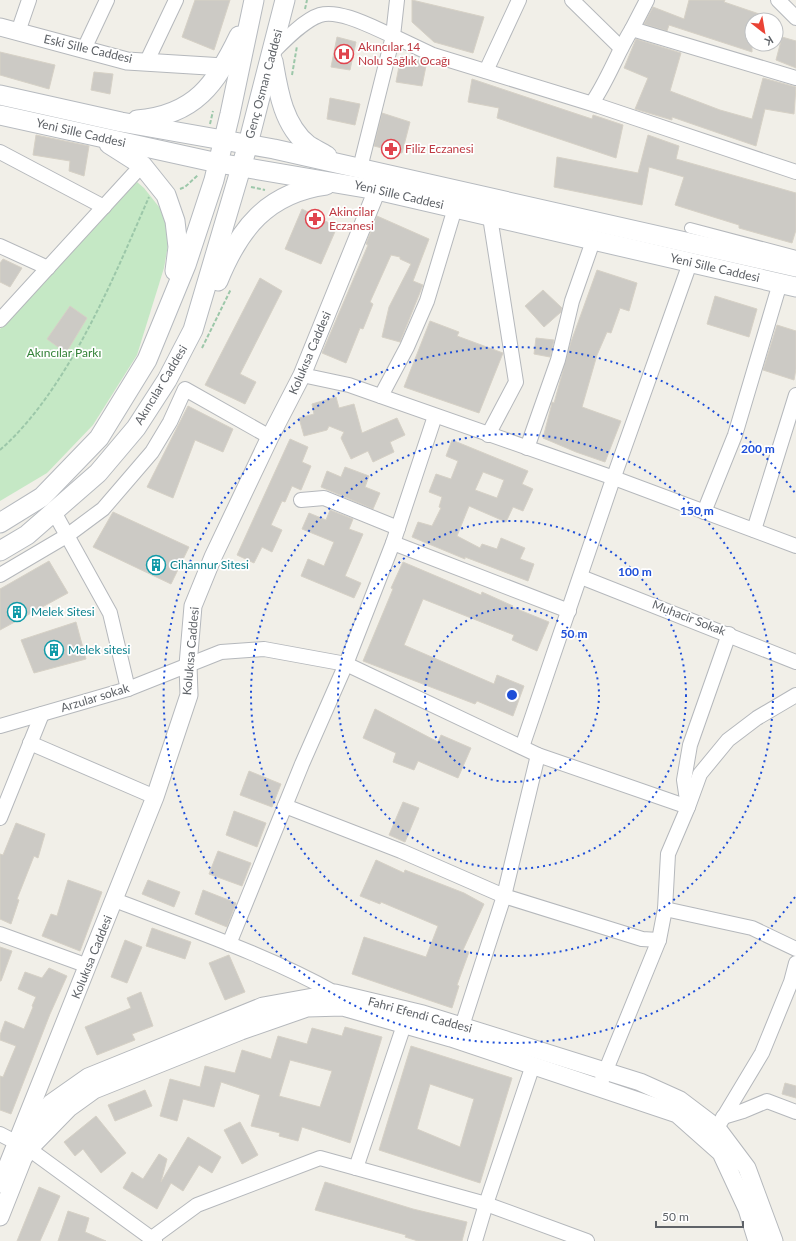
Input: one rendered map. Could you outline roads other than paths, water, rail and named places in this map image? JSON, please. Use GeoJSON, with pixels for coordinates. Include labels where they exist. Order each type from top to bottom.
{"type":"FeatureCollection","features":[{"type":"Feature","properties":{"kind":"main road","name":"Genç Osman Caddesi"},"geometry":{"type":"LineString","coordinates":[[241,167],[285,0]]}},
{"type":"Feature","properties":{"kind":"main road","name":"Genç Osman Caddesi"},"geometry":{"type":"LineString","coordinates":[[218,163],[253,6]]}},
{"type":"Feature","properties":{"kind":"main road"},"geometry":{"type":"LineString","coordinates":[[121,122],[150,119],[172,112],[193,102],[211,85],[224,66],[253,6]]}},
{"type":"Feature","properties":{"kind":"main road"},"geometry":{"type":"LineString","coordinates":[[272,53],[278,89],[289,122],[308,144],[340,164]]}},
{"type":"Feature","properties":{"kind":"main road","name":"Yeni Sille Caddesi"},"geometry":{"type":"LineString","coordinates":[[0,95],[121,122],[248,144],[360,168],[796,267]]}},
{"type":"Feature","properties":{"kind":"main road","name":"Yeni Sille Caddesi"},"geometry":{"type":"LineString","coordinates":[[0,115],[218,163],[344,183],[377,190],[454,208],[496,221],[592,244],[690,262],[788,285]]}},
{"type":"Feature","properties":{"kind":"main road"},"geometry":{"type":"LineString","coordinates":[[98,137],[142,165],[166,195],[175,221],[178,247],[170,304]]}},
{"type":"Feature","properties":{"kind":"main road","name":"Akıncılar Caddesi"},"geometry":{"type":"LineString","coordinates":[[0,523],[42,496],[99,438],[147,360],[186,265],[218,163]]}},
{"type":"Feature","properties":{"kind":"main road","name":"Akıncılar Caddesi"},"geometry":{"type":"LineString","coordinates":[[0,551],[28,535],[98,473],[136,428],[167,380],[193,330],[241,167]]}},
{"type":"Feature","properties":{"kind":"main road"},"geometry":{"type":"LineString","coordinates":[[193,330],[206,310],[236,242],[257,215],[292,194],[311,187],[344,183]]}},
{"type":"Feature","properties":{"kind":"street"},"geometry":{"type":"LineString","coordinates":[[18,32],[28,0]]}},
{"type":"Feature","properties":{"kind":"street"},"geometry":{"type":"LineString","coordinates":[[84,49],[107,0]]}},
{"type":"Feature","properties":{"kind":"street"},"geometry":{"type":"LineString","coordinates":[[147,61],[176,0]]}},
{"type":"Feature","properties":{"kind":"street"},"geometry":{"type":"LineString","coordinates":[[360,168],[393,36],[397,0]]}},
{"type":"Feature","properties":{"kind":"street"},"geometry":{"type":"LineString","coordinates":[[486,71],[519,0]]}},
{"type":"Feature","properties":{"kind":"street"},"geometry":{"type":"LineString","coordinates":[[572,0],[621,48]]}},
{"type":"Feature","properties":{"kind":"street"},"geometry":{"type":"LineString","coordinates":[[592,103],[612,70],[621,48],[647,0]]}},
{"type":"Feature","properties":{"kind":"street"},"geometry":{"type":"LineString","coordinates":[[778,0],[796,18]]}},
{"type":"Feature","properties":{"kind":"street"},"geometry":{"type":"LineString","coordinates":[[272,53],[301,27],[320,15],[340,14],[393,36],[433,55],[592,103],[796,172]]}},
{"type":"Feature","properties":{"kind":"street","name":"Eski Sille Caddesi"},"geometry":{"type":"LineString","coordinates":[[0,27],[127,61],[224,66]]}},
{"type":"Feature","properties":{"kind":"street"},"geometry":{"type":"LineString","coordinates":[[632,29],[796,78]]}},
{"type":"Feature","properties":{"kind":"street"},"geometry":{"type":"LineString","coordinates":[[0,152],[104,206]]}},
{"type":"Feature","properties":{"kind":"street"},"geometry":{"type":"LineString","coordinates":[[0,320],[5,305],[48,268],[142,165]]}},
{"type":"Feature","properties":{"kind":"street","name":"Kolukısa Caddesi"},"geometry":{"type":"LineString","coordinates":[[23,1146],[88,966],[155,797],[189,695],[188,665],[193,606],[212,557],[270,437],[302,375],[377,190]]}},
{"type":"Feature","properties":{"kind":"street"},"geometry":{"type":"LineString","coordinates":[[381,396],[407,347],[427,301],[454,208]]}},
{"type":"Feature","properties":{"kind":"street"},"geometry":{"type":"LineString","coordinates":[[488,435],[516,382],[496,221]]}},
{"type":"Feature","properties":{"kind":"street"},"geometry":{"type":"LineString","coordinates":[[690,228],[796,256]]}},
{"type":"Feature","properties":{"kind":"street"},"geometry":{"type":"LineString","coordinates":[[526,448],[558,360],[572,301],[592,244],[796,296]]}},
{"type":"Feature","properties":{"kind":"street"},"geometry":{"type":"LineString","coordinates":[[0,246],[48,268]]}},
{"type":"Feature","properties":{"kind":"street"},"geometry":{"type":"LineString","coordinates":[[522,747],[690,262]]}},
{"type":"Feature","properties":{"kind":"street"},"geometry":{"type":"LineString","coordinates":[[704,512],[735,435],[788,285]]}},
{"type":"Feature","properties":{"kind":"street"},"geometry":{"type":"LineString","coordinates":[[302,375],[349,385],[381,396],[488,435],[614,478],[796,546]]}},
{"type":"Feature","properties":{"kind":"street"},"geometry":{"type":"LineString","coordinates":[[0,575],[68,535],[103,509],[152,452],[170,422],[185,389],[270,437]]}},
{"type":"Feature","properties":{"kind":"street"},"geometry":{"type":"LineString","coordinates":[[754,530],[796,395]]}},
{"type":"Feature","properties":{"kind":"street"},"geometry":{"type":"LineString","coordinates":[[229,944],[285,806],[346,664],[393,543],[435,416]]}},
{"type":"Feature","properties":{"kind":"street"},"geometry":{"type":"LineString","coordinates":[[301,500],[324,498],[398,528]]}},
{"type":"Feature","properties":{"kind":"street"},"geometry":{"type":"LineString","coordinates":[[54,512],[110,613],[128,689]]}},
{"type":"Feature","properties":{"kind":"street"},"geometry":{"type":"LineString","coordinates":[[393,543],[569,611]]}},
{"type":"Feature","properties":{"kind":"street","name":"Muhacir Sokak"},"geometry":{"type":"LineString","coordinates":[[581,577],[729,634],[796,662]]}},
{"type":"Feature","properties":{"kind":"street"},"geometry":{"type":"LineString","coordinates":[[688,807],[684,780],[690,745],[729,634]]}},
{"type":"Feature","properties":{"kind":"street","name":"Arzular sokak"},"geometry":{"type":"LineString","coordinates":[[0,726],[128,689],[222,652],[264,649],[346,664],[538,754],[688,807]]}},
{"type":"Feature","properties":{"kind":"street"},"geometry":{"type":"LineString","coordinates":[[599,1087],[659,940],[665,909],[668,854],[700,774],[728,740],[757,718],[796,695]]}},
{"type":"Feature","properties":{"kind":"street"},"geometry":{"type":"LineString","coordinates":[[0,818],[42,714]]}},
{"type":"Feature","properties":{"kind":"street"},"geometry":{"type":"LineString","coordinates":[[30,743],[155,797]]}},
{"type":"Feature","properties":{"kind":"street"},"geometry":{"type":"LineString","coordinates":[[462,1026],[504,896],[538,754]]}},
{"type":"Feature","properties":{"kind":"street"},"geometry":{"type":"LineString","coordinates":[[285,806],[401,851],[504,896],[642,939],[659,940]]}},
{"type":"Feature","properties":{"kind":"street"},"geometry":{"type":"LineString","coordinates":[[115,900],[229,944],[306,977],[335,993]]}},
{"type":"Feature","properties":{"kind":"street"},"geometry":{"type":"LineString","coordinates":[[665,909],[752,928],[796,949]]}},
{"type":"Feature","properties":{"kind":"street"},"geometry":{"type":"LineString","coordinates":[[0,934],[88,966]]}},
{"type":"Feature","properties":{"kind":"street"},"geometry":{"type":"LineString","coordinates":[[720,1122],[762,1052],[791,982],[796,963]]}},
{"type":"Feature","properties":{"kind":"street","name":"Fahri Efendi Caddesi"},"geometry":{"type":"LineString","coordinates":[[23,1146],[30,1125],[51,1103],[88,1077],[263,1006],[335,993],[423,1014],[640,1082],[680,1100],[720,1122],[747,1168],[774,1241]]}},
{"type":"Feature","properties":{"kind":"street","name":"Fahri Efendi Caddesi"},"geometry":{"type":"LineString","coordinates":[[23,1146],[69,1108],[94,1090],[241,1031],[307,1008],[343,1007],[599,1087],[677,1114],[721,1153],[747,1208],[757,1241]]}},
{"type":"Feature","properties":{"kind":"street"},"geometry":{"type":"LineString","coordinates":[[356,1168],[404,1025]]}},
{"type":"Feature","properties":{"kind":"street"},"geometry":{"type":"LineString","coordinates":[[475,1241],[533,1066]]}},
{"type":"Feature","properties":{"kind":"street"},"geometry":{"type":"LineString","coordinates":[[720,1122],[767,1101],[796,1112]]}},
{"type":"Feature","properties":{"kind":"street"},"geometry":{"type":"LineString","coordinates":[[0,1134],[23,1146],[152,1240],[197,1206],[320,1158],[486,1204],[587,1241]]}},
{"type":"Feature","properties":{"kind":"street"},"geometry":{"type":"LineString","coordinates":[[0,1184],[23,1146]]}},
{"type":"Feature","properties":{"kind":"street"},"geometry":{"type":"LineString","coordinates":[[0,1217],[23,1160],[23,1146]]}},
{"type":"Feature","properties":{"kind":"place","name":"Akıncılar 14 Nolu Sağlık Ocağı"},"geometry":{"type":"Point","coordinates":[344,54]}},
{"type":"Feature","properties":{"kind":"place","name":"Filiz Eczanesi"},"geometry":{"type":"Point","coordinates":[391,149]}},
{"type":"Feature","properties":{"kind":"place","name":"Akincilar Eczanesi"},"geometry":{"type":"Point","coordinates":[315,219]}},
{"type":"Feature","properties":{"kind":"place","name":"Cihannur Sitesi"},"geometry":{"type":"Point","coordinates":[156,565]}},
{"type":"Feature","properties":{"kind":"place","name":"Melek Sitesi"},"geometry":{"type":"Point","coordinates":[17,612]}},
{"type":"Feature","properties":{"kind":"place","name":"Melek sitesi"},"geometry":{"type":"Point","coordinates":[54,650]}},
{"type":"Feature","properties":{"kind":"park label","name":"Akıncılar Parkı"},"geometry":{"type":"Point","coordinates":[64,353]}}]}
